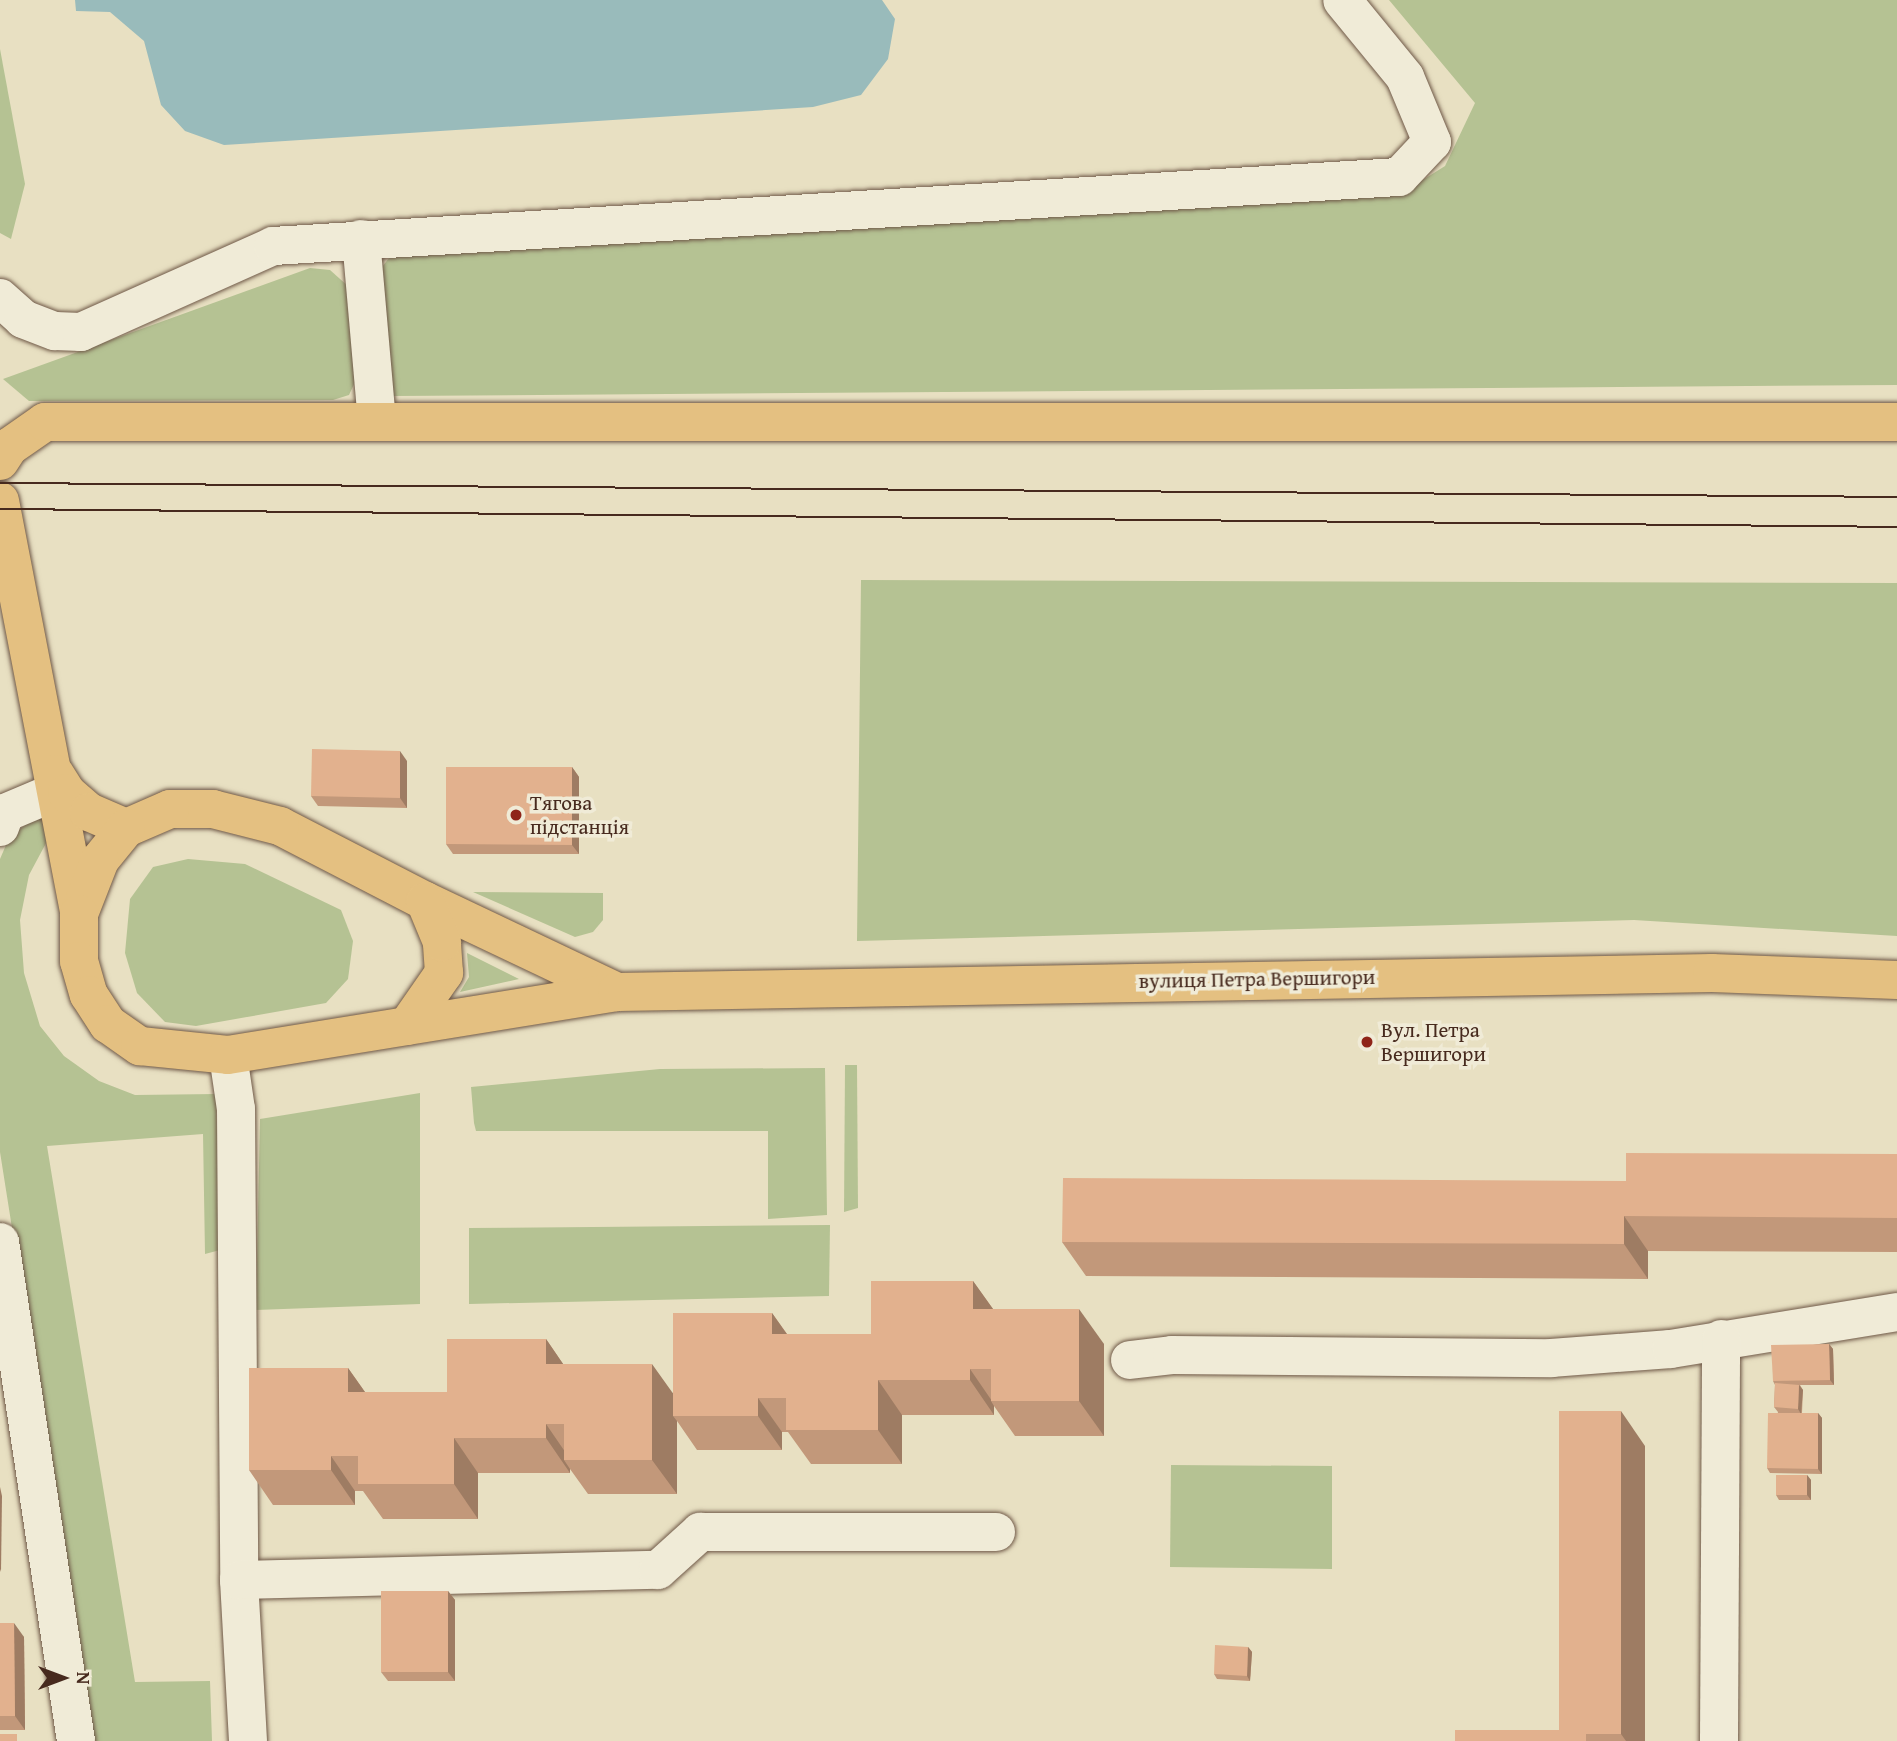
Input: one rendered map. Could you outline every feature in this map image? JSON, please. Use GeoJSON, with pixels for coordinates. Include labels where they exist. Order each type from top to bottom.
{"type":"FeatureCollection","features":[{"type":"Feature","properties":{"kind":"main road"},"geometry":{"type":"LineString","coordinates":[[0,461],[9,447],[46,422],[1897,422]]}},
{"type":"Feature","properties":{"kind":"main road"},"geometry":{"type":"LineString","coordinates":[[2,523],[79,914]]}},
{"type":"Feature","properties":{"kind":"main road"},"geometry":{"type":"LineString","coordinates":[[52,778],[89,812],[126,828],[100,860],[79,914]]}},
{"type":"Feature","properties":{"kind":"main road","name":"вулиця Петра Вершигори"},"geometry":{"type":"LineString","coordinates":[[126,828],[170,808],[213,809],[280,826],[425,901],[617,992]]}},
{"type":"Feature","properties":{"kind":"main road"},"geometry":{"type":"LineString","coordinates":[[407,1026],[443,973],[442,942],[425,901]]}},
{"type":"Feature","properties":{"kind":"main road","name":"вулиця Петра Вершигори"},"geometry":{"type":"LineString","coordinates":[[79,914],[79,961],[89,995],[108,1024],[140,1046],[228,1055],[617,992],[1712,973],[1897,980]]}},
{"type":"Feature","properties":{"kind":"street"},"geometry":{"type":"LineString","coordinates":[[0,298],[23,319],[55,331],[81,332],[273,246],[1399,177],[1432,142],[1405,77],[1342,0]]}},
{"type":"Feature","properties":{"kind":"street"},"geometry":{"type":"LineString","coordinates":[[361,239],[377,421]]}},
{"type":"Feature","properties":{"kind":"street"},"geometry":{"type":"LineString","coordinates":[[3,820],[52,778]]}},
{"type":"Feature","properties":{"kind":"street"},"geometry":{"type":"LineString","coordinates":[[228,1055],[236,1109],[239,1580],[248,1741]]}},
{"type":"Feature","properties":{"kind":"street"},"geometry":{"type":"LineString","coordinates":[[0,1242],[76,1741]]}},
{"type":"Feature","properties":{"kind":"street"},"geometry":{"type":"LineString","coordinates":[[1130,1360],[1172,1355],[1551,1359],[1671,1349],[1897,1312]]}},
{"type":"Feature","properties":{"kind":"street"},"geometry":{"type":"LineString","coordinates":[[1718,1741],[1721,1339]]}},
{"type":"Feature","properties":{"kind":"street"},"geometry":{"type":"LineString","coordinates":[[239,1580],[658,1570],[701,1532],[996,1532]]}},
{"type":"Feature","properties":{"kind":"green space"},"geometry":{"type":"Polygon","coordinates":[[[1389,0],[1897,0],[1897,385],[392,396],[382,267],[397,248],[1399,195],[1445,166],[1475,103],[1389,0]]]}},
{"type":"Feature","properties":{"kind":"green space"},"geometry":{"type":"Polygon","coordinates":[[[0,49],[25,184],[11,239],[0,233],[0,49]]]}},
{"type":"Feature","properties":{"kind":"green space"},"geometry":{"type":"Polygon","coordinates":[[[310,268],[330,270],[349,287],[356,380],[349,395],[333,400],[29,401],[3,379],[310,268]]]}},
{"type":"Feature","properties":{"kind":"green space"},"geometry":{"type":"Polygon","coordinates":[[[861,580],[1897,583],[1897,936],[1634,920],[857,941],[861,580]]]}},
{"type":"Feature","properties":{"kind":"green space"},"geometry":{"type":"Polygon","coordinates":[[[38,815],[47,817],[52,832],[29,875],[20,920],[24,973],[40,1026],[64,1056],[99,1081],[135,1095],[216,1094],[220,1250],[205,1254],[203,1134],[47,1146],[135,1682],[210,1681],[212,1741],[93,1741],[0,1152],[0,859],[9,838],[38,815]]]}},
{"type":"Feature","properties":{"kind":"green space"},"geometry":{"type":"Polygon","coordinates":[[[188,859],[245,864],[341,910],[353,941],[348,979],[326,1003],[196,1026],[165,1022],[137,993],[125,953],[130,899],[153,867],[188,859]]]}},
{"type":"Feature","properties":{"kind":"green space"},"geometry":{"type":"Polygon","coordinates":[[[473,892],[603,893],[603,920],[593,932],[575,937],[473,892]]]}},
{"type":"Feature","properties":{"kind":"green space"},"geometry":{"type":"Polygon","coordinates":[[[467,953],[519,979],[460,992],[469,977],[467,953]]]}},
{"type":"Feature","properties":{"kind":"green space"},"geometry":{"type":"Polygon","coordinates":[[[845,1065],[857,1065],[858,1208],[844,1212],[845,1065]]]}},
{"type":"Feature","properties":{"kind":"green space"},"geometry":{"type":"Polygon","coordinates":[[[825,1068],[827,1215],[768,1219],[768,1131],[476,1131],[474,1123],[471,1087],[660,1069],[825,1068]]]}},
{"type":"Feature","properties":{"kind":"green space"},"geometry":{"type":"Polygon","coordinates":[[[420,1093],[420,1304],[256,1310],[260,1119],[420,1093]]]}},
{"type":"Feature","properties":{"kind":"green space"},"geometry":{"type":"Polygon","coordinates":[[[830,1225],[829,1296],[469,1304],[469,1228],[830,1225]]]}},
{"type":"Feature","properties":{"kind":"green space"},"geometry":{"type":"Polygon","coordinates":[[[1171,1465],[1332,1466],[1332,1569],[1170,1567],[1171,1465]]]}},
{"type":"Feature","properties":{"kind":"water"},"geometry":{"type":"Polygon","coordinates":[[[75,0],[882,0],[895,19],[888,59],[861,95],[813,107],[224,145],[185,131],[161,105],[144,41],[110,12],[76,11],[75,0]]]}},
{"type":"Feature","properties":{"kind":"building"},"geometry":{"type":"Polygon","coordinates":[[[312,749],[400,751],[400,798],[311,796],[312,749]]]}},
{"type":"Feature","properties":{"kind":"building","name":"Тягова пiдстанцiя"},"geometry":{"type":"Polygon","coordinates":[[[446,767],[572,767],[572,845],[446,844],[446,767]]]}},
{"type":"Feature","properties":{"kind":"building"},"geometry":{"type":"Polygon","coordinates":[[[1626,1153],[1897,1154],[1897,1218],[1624,1216],[1624,1244],[1062,1242],[1063,1178],[1626,1181],[1626,1153]]]}},
{"type":"Feature","properties":{"kind":"building"},"geometry":{"type":"Polygon","coordinates":[[[871,1281],[973,1281],[973,1309],[1079,1309],[1079,1401],[991,1401],[991,1369],[970,1369],[970,1380],[878,1380],[878,1430],[786,1430],[786,1398],[758,1398],[758,1416],[673,1416],[673,1313],[772,1313],[772,1334],[871,1334],[871,1281]]]}},
{"type":"Feature","properties":{"kind":"building"},"geometry":{"type":"Polygon","coordinates":[[[447,1339],[546,1339],[546,1364],[652,1364],[652,1460],[564,1460],[564,1424],[546,1424],[546,1438],[454,1438],[454,1484],[358,1484],[358,1456],[331,1456],[331,1470],[249,1470],[249,1368],[348,1368],[348,1392],[447,1392],[447,1339]]]}},
{"type":"Feature","properties":{"kind":"building"},"geometry":{"type":"Polygon","coordinates":[[[1829,1344],[1830,1380],[1773,1381],[1771,1345],[1829,1344]]]}},
{"type":"Feature","properties":{"kind":"building"},"geometry":{"type":"Polygon","coordinates":[[[1775,1383],[1799,1385],[1798,1409],[1774,1407],[1775,1383]]]}},
{"type":"Feature","properties":{"kind":"building"},"geometry":{"type":"Polygon","coordinates":[[[1559,1411],[1621,1411],[1621,1734],[1586,1734],[1586,1741],[1455,1741],[1455,1730],[1559,1730],[1559,1411]]]}},
{"type":"Feature","properties":{"kind":"building"},"geometry":{"type":"Polygon","coordinates":[[[1768,1413],[1818,1413],[1818,1469],[1767,1468],[1768,1413]]]}},
{"type":"Feature","properties":{"kind":"building"},"geometry":{"type":"Polygon","coordinates":[[[1776,1475],[1807,1475],[1807,1495],[1776,1495],[1776,1475]]]}},
{"type":"Feature","properties":{"kind":"building"},"geometry":{"type":"Polygon","coordinates":[[[381,1591],[448,1591],[448,1672],[381,1672],[381,1591]]]}},
{"type":"Feature","properties":{"kind":"building"},"geometry":{"type":"Polygon","coordinates":[[[0,1623],[14,1623],[15,1716],[0,1716],[0,1623]]]}},
{"type":"Feature","properties":{"kind":"building"},"geometry":{"type":"Polygon","coordinates":[[[1215,1645],[1248,1647],[1247,1676],[1214,1674],[1215,1645]]]}},
{"type":"Feature","properties":{"kind":"building"},"geometry":{"type":"Polygon","coordinates":[[[0,1734],[17,1734],[17,1741],[0,1741],[0,1734]]]}},
{"type":"Feature","properties":{"kind":"tram line"},"geometry":{"type":"LineString","coordinates":[[0,483],[1897,497]]}},
{"type":"Feature","properties":{"kind":"tram line"},"geometry":{"type":"LineString","coordinates":[[0,509],[1897,527]]}},
{"type":"Feature","properties":{"kind":"place","name":"Тягова пiдстанцiя"},"geometry":{"type":"Point","coordinates":[516,815]}},
{"type":"Feature","properties":{"kind":"place","name":"Вул. Петра Вершигори"},"geometry":{"type":"Point","coordinates":[1367,1042]}}]}
